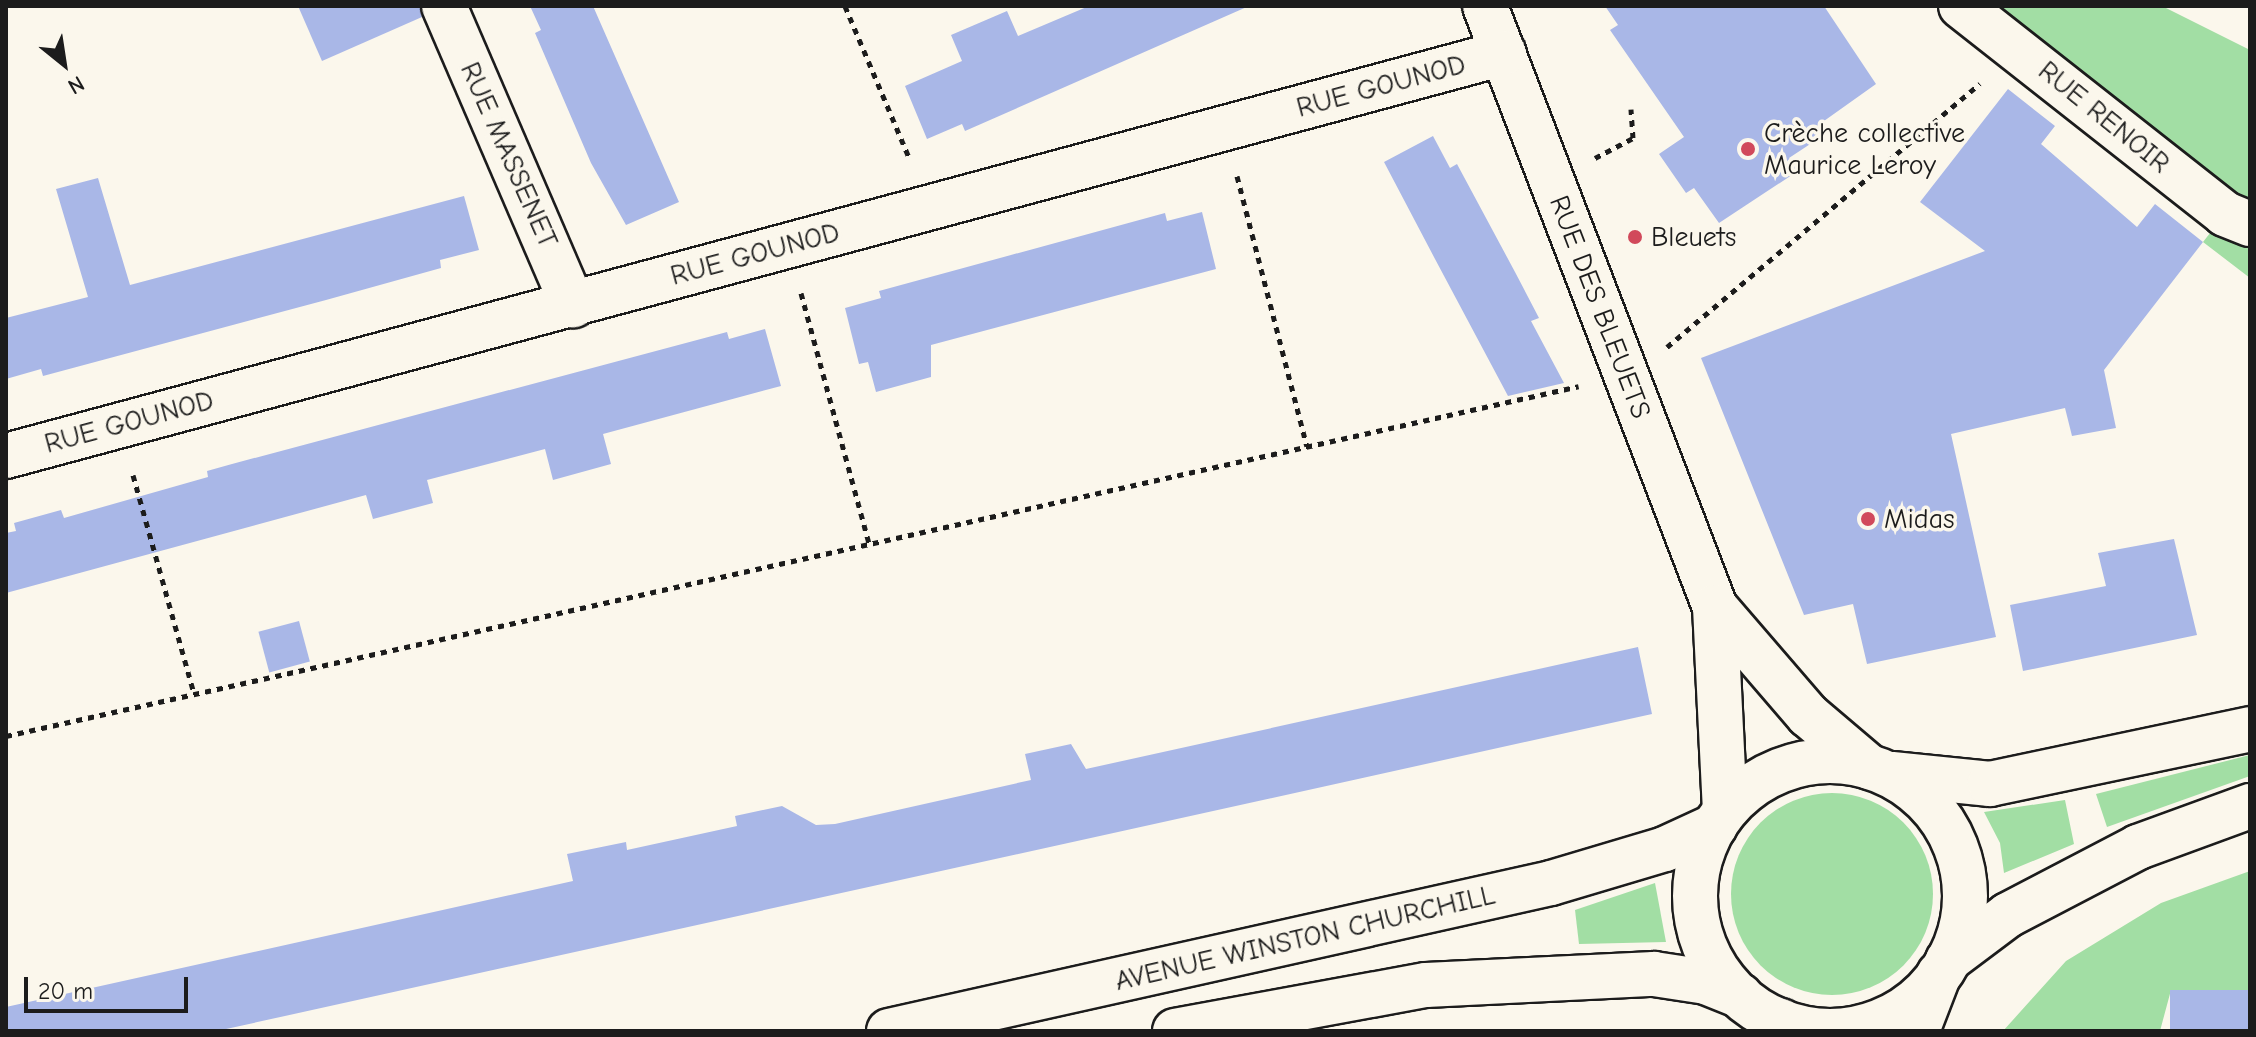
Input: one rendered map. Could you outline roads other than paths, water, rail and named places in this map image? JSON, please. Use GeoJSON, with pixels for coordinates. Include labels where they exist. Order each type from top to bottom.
{"type":"FeatureCollection","features":[{"type":"Feature","properties":{"kind":"street","name":"RUE MASSENET"},"geometry":{"type":"LineString","coordinates":[[444,6],[573,305]]}},
{"type":"Feature","properties":{"kind":"street","name":"RUE DES BLEUETS"},"geometry":{"type":"LineString","coordinates":[[1485,6],[1715,607],[1720,818]]}},
{"type":"Feature","properties":{"kind":"street","name":"RUE RENOIR"},"geometry":{"type":"LineString","coordinates":[[1961,6],[2225,214],[2250,224]]}},
{"type":"Feature","properties":{"kind":"street","name":"RUE GOUNOD"},"geometry":{"type":"LineString","coordinates":[[6,456],[1504,53]]}},
{"type":"Feature","properties":{"kind":"street","name":"RUE DES BLEUETS"},"geometry":{"type":"LineString","coordinates":[[1715,607],[1808,715],[1877,770]]}},
{"type":"Feature","properties":{"kind":"street"},"geometry":{"type":"LineString","coordinates":[[1740,996],[1710,959],[1696,911],[1696,875],[1720,818],[1758,782],[1798,765],[1834,761],[1877,770],[1990,784],[2250,729]]}},
{"type":"Feature","properties":{"kind":"street"},"geometry":{"type":"LineString","coordinates":[[1877,770],[1928,803],[1956,848],[1964,899],[1943,967],[1917,1031]]}},
{"type":"Feature","properties":{"kind":"street"},"geometry":{"type":"LineString","coordinates":[[1175,1031],[1426,985],[1654,974],[1706,982],[1740,996],[1788,1026],[1828,1030],[1860,1027],[1904,1008],[1943,967],[2008,915],[2138,847],[2250,806]]}},
{"type":"Feature","properties":{"kind":"street","name":"AVENUE WINSTON CHURCHILL"},"geometry":{"type":"LineString","coordinates":[[889,1031],[1551,883],[1665,849],[1720,818]]}},
{"type":"Feature","properties":{"kind":"place","name":"Crèche collective Maurice Leroy"},"geometry":{"type":"Point","coordinates":[1748,149]}},
{"type":"Feature","properties":{"kind":"place","name":"Bleuets"},"geometry":{"type":"Point","coordinates":[1635,237]}},
{"type":"Feature","properties":{"kind":"place","name":"Midas"},"geometry":{"type":"Point","coordinates":[1868,519]}}]}
